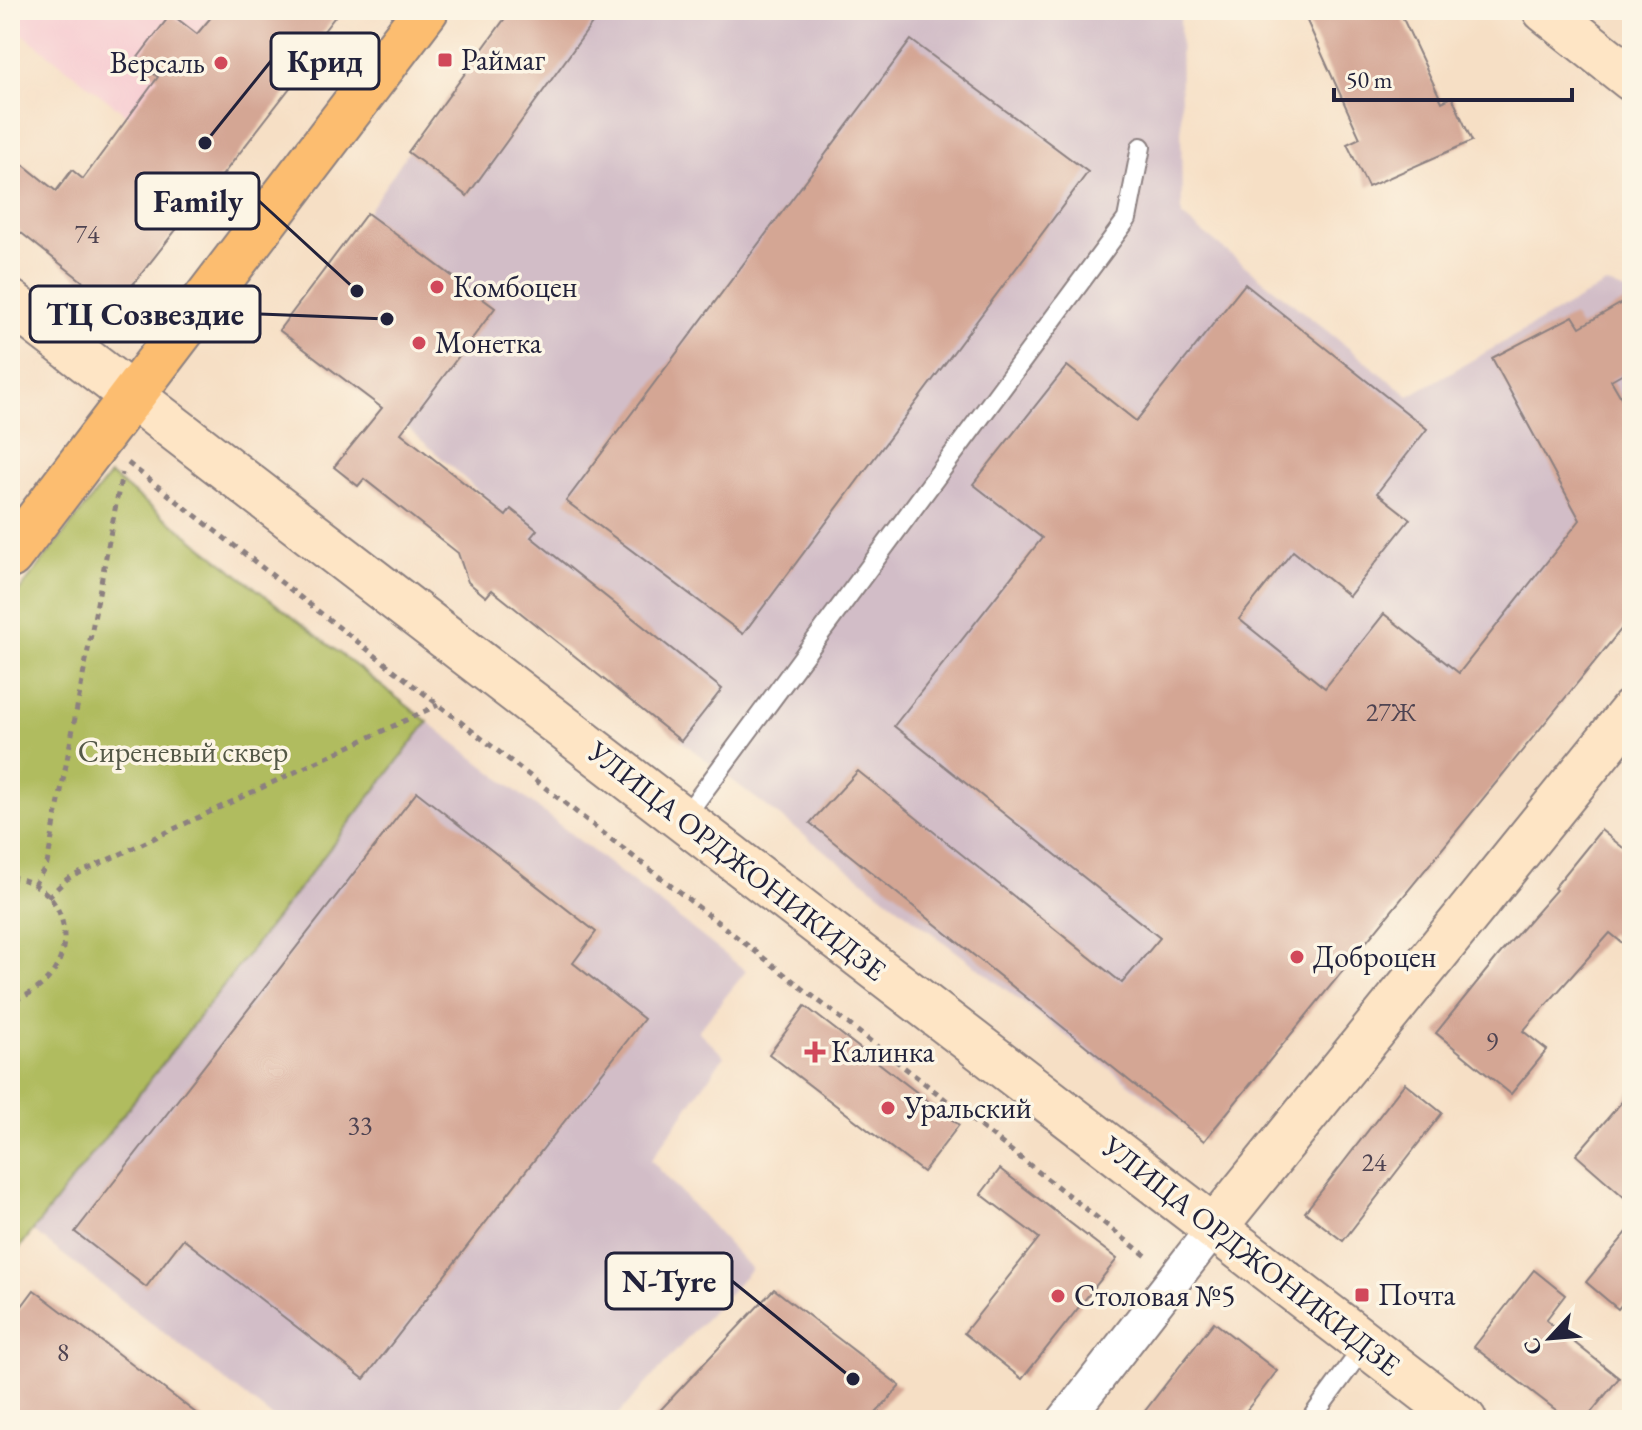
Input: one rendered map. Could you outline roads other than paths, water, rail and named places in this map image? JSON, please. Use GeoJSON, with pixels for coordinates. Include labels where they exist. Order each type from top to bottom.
{"type":"FeatureCollection","features":[{"type":"Feature","properties":{"kind":"main road"},"geometry":{"type":"LineString","coordinates":[[10,556],[426,10]]}},
{"type":"Feature","properties":{"kind":"main road"},"geometry":{"type":"LineString","coordinates":[[1562,16],[1632,79]]}},
{"type":"Feature","properties":{"kind":"main road","name":"УЛИЦА ОРДЖОНИКИДЗЕ"},"geometry":{"type":"LineString","coordinates":[[10,302],[1464,1420]]}},
{"type":"Feature","properties":{"kind":"main road"},"geometry":{"type":"LineString","coordinates":[[1214,1228],[1632,711]]}},
{"type":"Feature","properties":{"kind":"street"},"geometry":{"type":"LineString","coordinates":[[1065,1420],[1214,1228]]}},
{"type":"Feature","properties":{"kind":"lane"},"geometry":{"type":"LineString","coordinates":[[683,819],[1127,219],[1141,147]]}},
{"type":"Feature","properties":{"kind":"lane"},"geometry":{"type":"LineString","coordinates":[[1310,1420],[1366,1344]]}},
{"type":"Feature","properties":{"kind":"place","name":"Раймаг"},"geometry":{"type":"Point","coordinates":[445,60]}},
{"type":"Feature","properties":{"kind":"place","name":"Версаль"},"geometry":{"type":"Point","coordinates":[221,63]}},
{"type":"Feature","properties":{"kind":"place","name":"Крид"},"geometry":{"type":"Point","coordinates":[205,143]}},
{"type":"Feature","properties":{"kind":"place","name":"Комбоцен"},"geometry":{"type":"Point","coordinates":[437,287]}},
{"type":"Feature","properties":{"kind":"place","name":"Family"},"geometry":{"type":"Point","coordinates":[357,291]}},
{"type":"Feature","properties":{"kind":"place","name":"ТЦ Созвездие"},"geometry":{"type":"Point","coordinates":[387,319]}},
{"type":"Feature","properties":{"kind":"place","name":"Монетка"},"geometry":{"type":"Point","coordinates":[419,343]}},
{"type":"Feature","properties":{"kind":"place","name":"Доброцен"},"geometry":{"type":"Point","coordinates":[1297,957]}},
{"type":"Feature","properties":{"kind":"place","name":"Калинка"},"geometry":{"type":"Point","coordinates":[815,1052]}},
{"type":"Feature","properties":{"kind":"place","name":"Уральский"},"geometry":{"type":"Point","coordinates":[888,1108]}},
{"type":"Feature","properties":{"kind":"place","name":"Почта"},"geometry":{"type":"Point","coordinates":[1362,1295]}},
{"type":"Feature","properties":{"kind":"place","name":"Столовая №5"},"geometry":{"type":"Point","coordinates":[1058,1296]}},
{"type":"Feature","properties":{"kind":"place","name":"N-Tyre"},"geometry":{"type":"Point","coordinates":[853,1379]}},
{"type":"Feature","properties":{"kind":"park label","name":"Сиреневый сквер"},"geometry":{"type":"Point","coordinates":[183,752]}}]}
